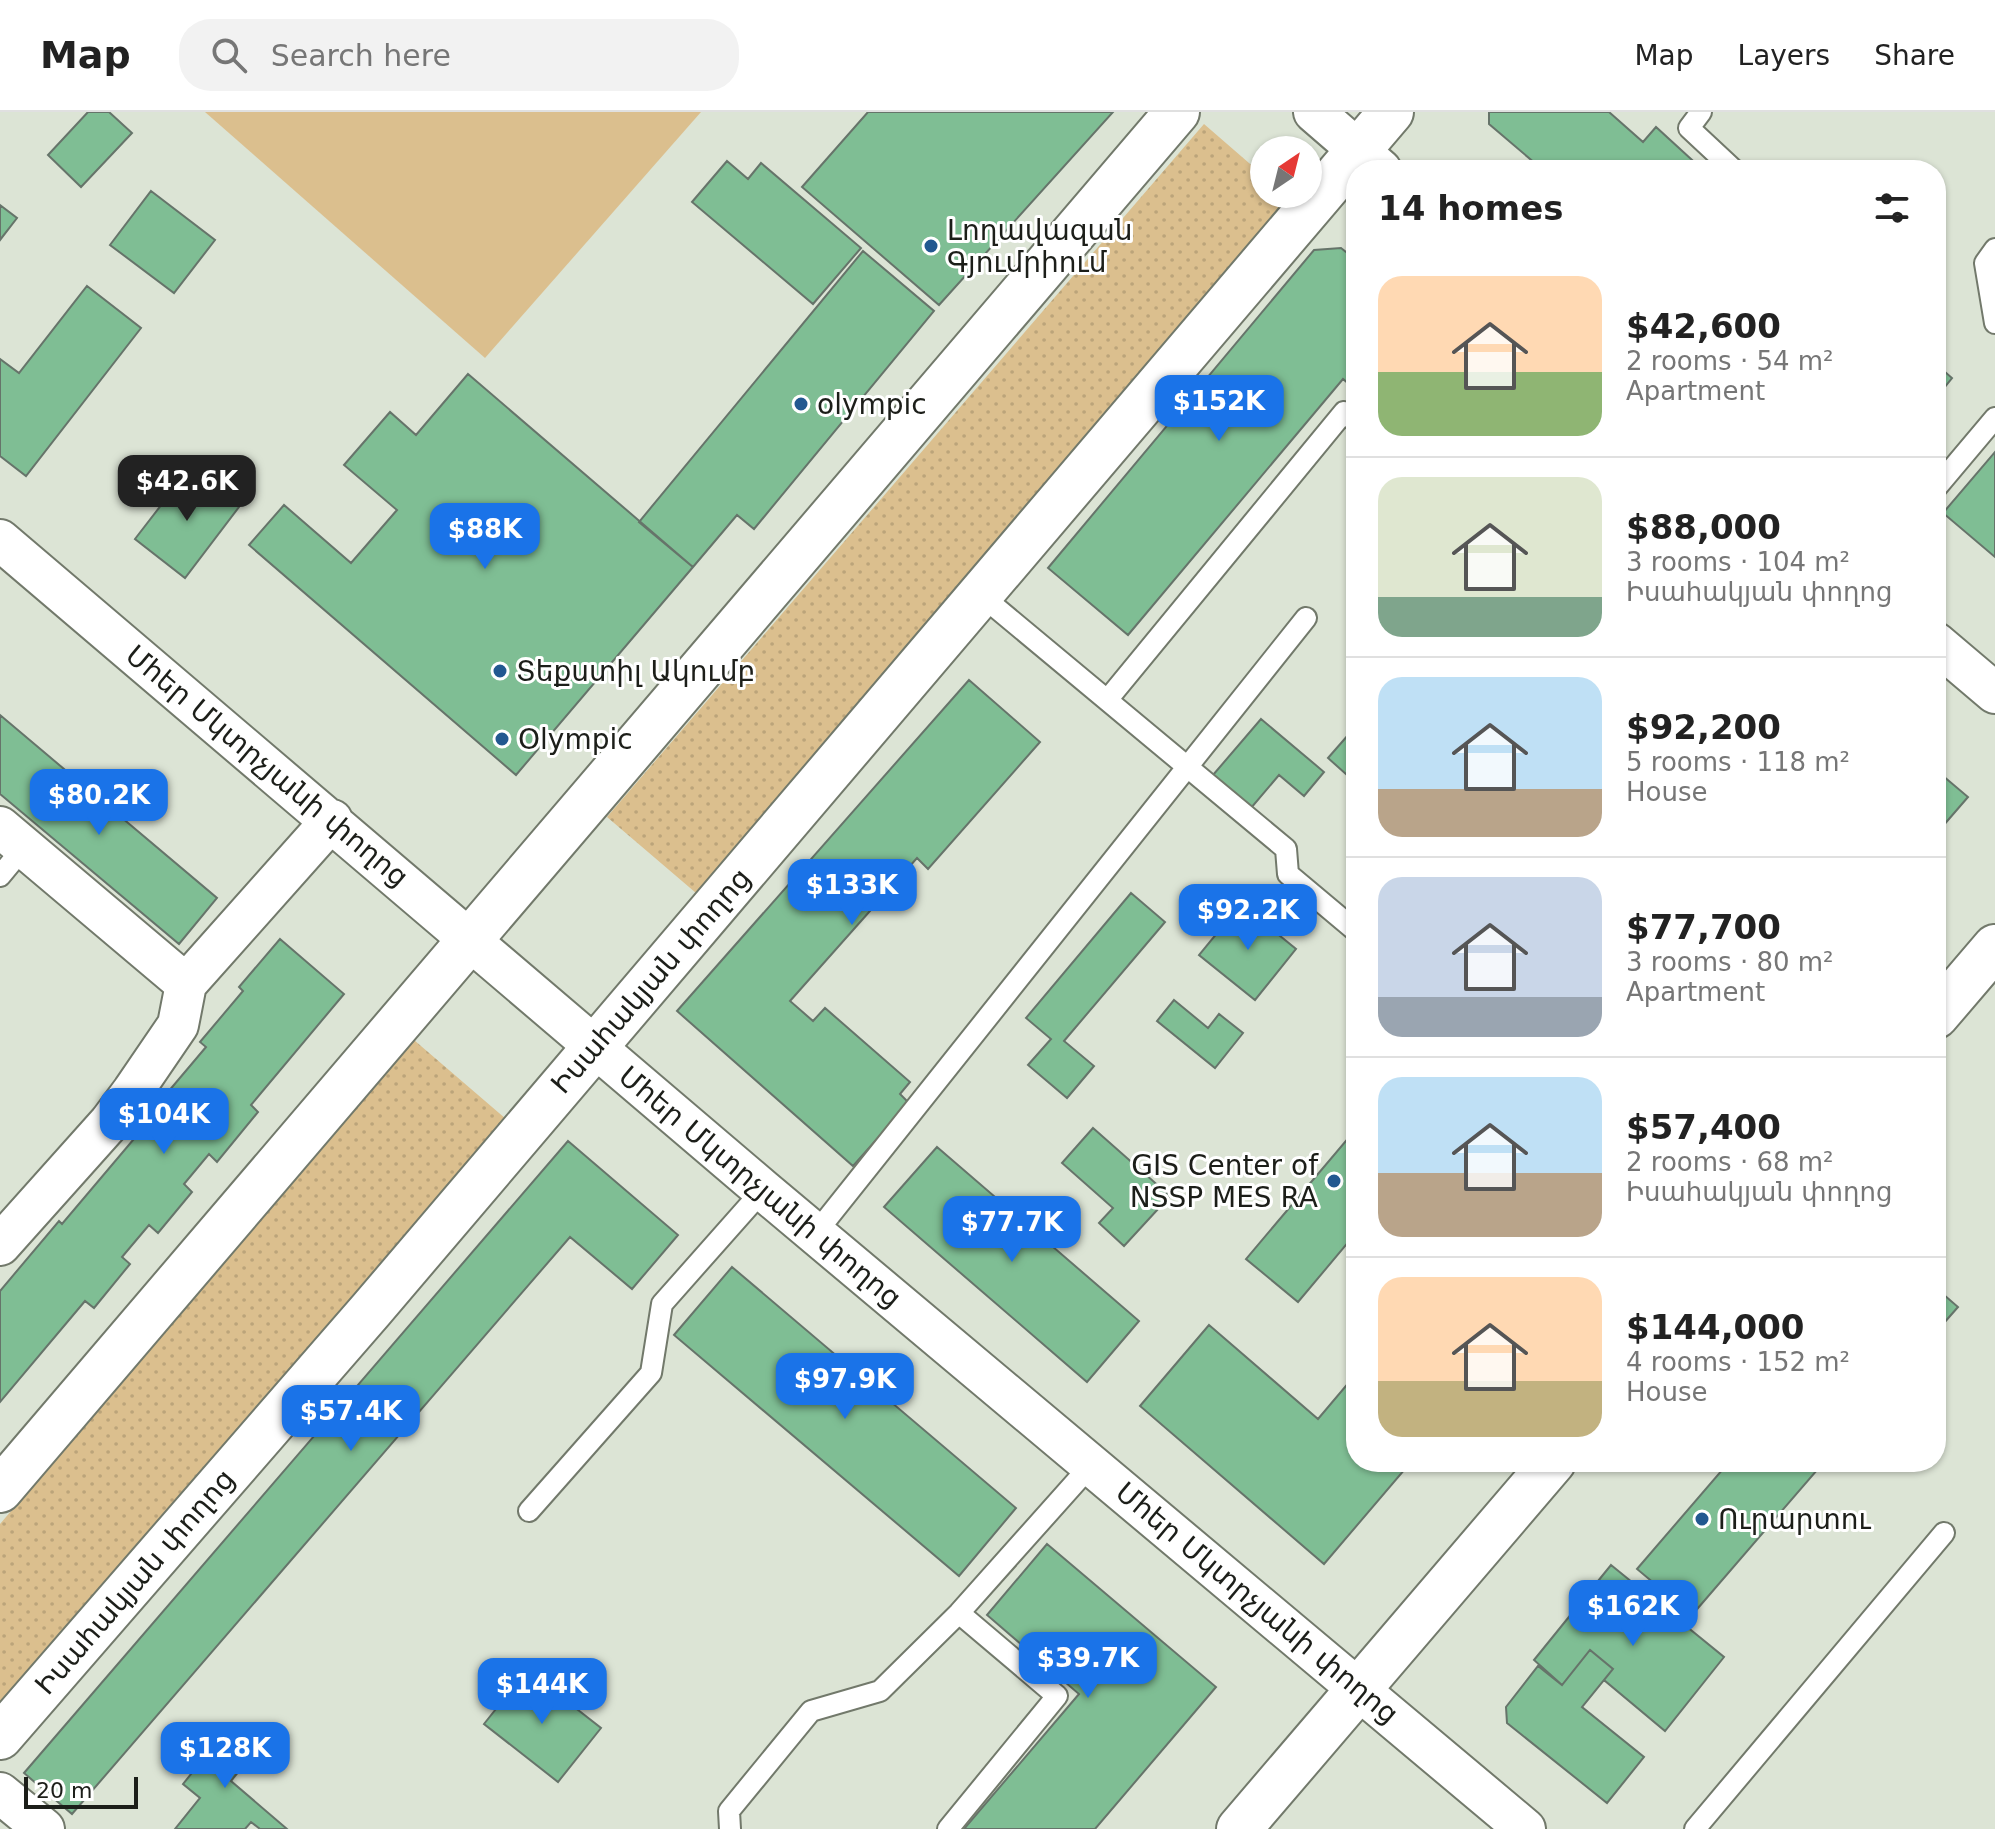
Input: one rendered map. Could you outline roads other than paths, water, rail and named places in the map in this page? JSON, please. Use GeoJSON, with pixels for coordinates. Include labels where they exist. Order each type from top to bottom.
{"type":"FeatureCollection","features":[{"type":"Feature","properties":{"kind":"main road"},"geometry":{"type":"LineString","coordinates":[[0,1490],[1177,112]]}},
{"type":"Feature","properties":{"kind":"main road","name":"Իսահակյան փողոց"},"geometry":{"type":"LineString","coordinates":[[1369,160],[1391,112]]}},
{"type":"Feature","properties":{"kind":"main road","name":"Իսահակյան փողոց"},"geometry":{"type":"LineString","coordinates":[[0,1737],[371,1310],[982,596],[1346,186]]}},
{"type":"Feature","properties":{"kind":"main road"},"geometry":{"type":"LineString","coordinates":[[1946,1004],[1995,947]]}},
{"type":"Feature","properties":{"kind":"main road"},"geometry":{"type":"LineString","coordinates":[[1239,1829],[1544,1472]]}},
{"type":"Feature","properties":{"kind":"street"},"geometry":{"type":"LineString","coordinates":[[1314,112],[1369,160]]}},
{"type":"Feature","properties":{"kind":"street","name":"Մհեր Մկտրչյանի փողոց"},"geometry":{"type":"LineString","coordinates":[[0,540],[815,1234],[1525,1829]]}},
{"type":"Feature","properties":{"kind":"street"},"geometry":{"type":"LineString","coordinates":[[1946,651],[1995,693]]}},
{"type":"Feature","properties":{"kind":"street"},"geometry":{"type":"LineString","coordinates":[[0,1245],[110,1122],[133,1091],[178,1025],[186,984],[332,820]]}},
{"type":"Feature","properties":{"kind":"street"},"geometry":{"type":"LineString","coordinates":[[8,850],[186,984]]}},
{"type":"Feature","properties":{"kind":"street"},"geometry":{"type":"LineString","coordinates":[[0,1793],[44,1829]]}},
{"type":"Feature","properties":{"kind":"lane"},"geometry":{"type":"LineString","coordinates":[[1701,112],[1689,128],[1723,160]]}},
{"type":"Feature","properties":{"kind":"lane"},"geometry":{"type":"LineString","coordinates":[[1995,249],[1985,263],[1995,323]]}},
{"type":"Feature","properties":{"kind":"lane"},"geometry":{"type":"LineString","coordinates":[[1108,699],[1344,412],[1346,414]]}},
{"type":"Feature","properties":{"kind":"lane"},"geometry":{"type":"LineString","coordinates":[[1946,476],[1995,418]]}},
{"type":"Feature","properties":{"kind":"lane"},"geometry":{"type":"LineString","coordinates":[[982,596],[1286,849],[1288,874],[1346,923]]}},
{"type":"Feature","properties":{"kind":"lane"},"geometry":{"type":"LineString","coordinates":[[815,1234],[1306,618]]}},
{"type":"Feature","properties":{"kind":"lane"},"geometry":{"type":"LineString","coordinates":[[529,1511],[651,1373],[662,1304],[763,1190]]}},
{"type":"Feature","properties":{"kind":"lane"},"geometry":{"type":"LineString","coordinates":[[730,1829],[729,1811],[811,1711],[880,1691],[959,1613],[1091,1465]]}},
{"type":"Feature","properties":{"kind":"lane"},"geometry":{"type":"LineString","coordinates":[[1695,1829],[1944,1533]]}},
{"type":"Feature","properties":{"kind":"lane"},"geometry":{"type":"LineString","coordinates":[[948,1829],[1057,1696],[959,1613]]}},
{"type":"Feature","properties":{"kind":"place","name":"Լողավազան Գյումրիում"},"geometry":{"type":"Point","coordinates":[931,246]}},
{"type":"Feature","properties":{"kind":"place","name":"olympic"},"geometry":{"type":"Point","coordinates":[801,404]}},
{"type":"Feature","properties":{"kind":"place","name":"Տեքստիլ Ակումբ"},"geometry":{"type":"Point","coordinates":[500,671]}},
{"type":"Feature","properties":{"kind":"place","name":"Olympic"},"geometry":{"type":"Point","coordinates":[502,739]}},
{"type":"Feature","properties":{"kind":"place","name":"GIS Center of NSSP MES RA"},"geometry":{"type":"Point","coordinates":[1334,1181]}},
{"type":"Feature","properties":{"kind":"place","name":"Ուրարտու"},"geometry":{"type":"Point","coordinates":[1702,1519]}}]}
